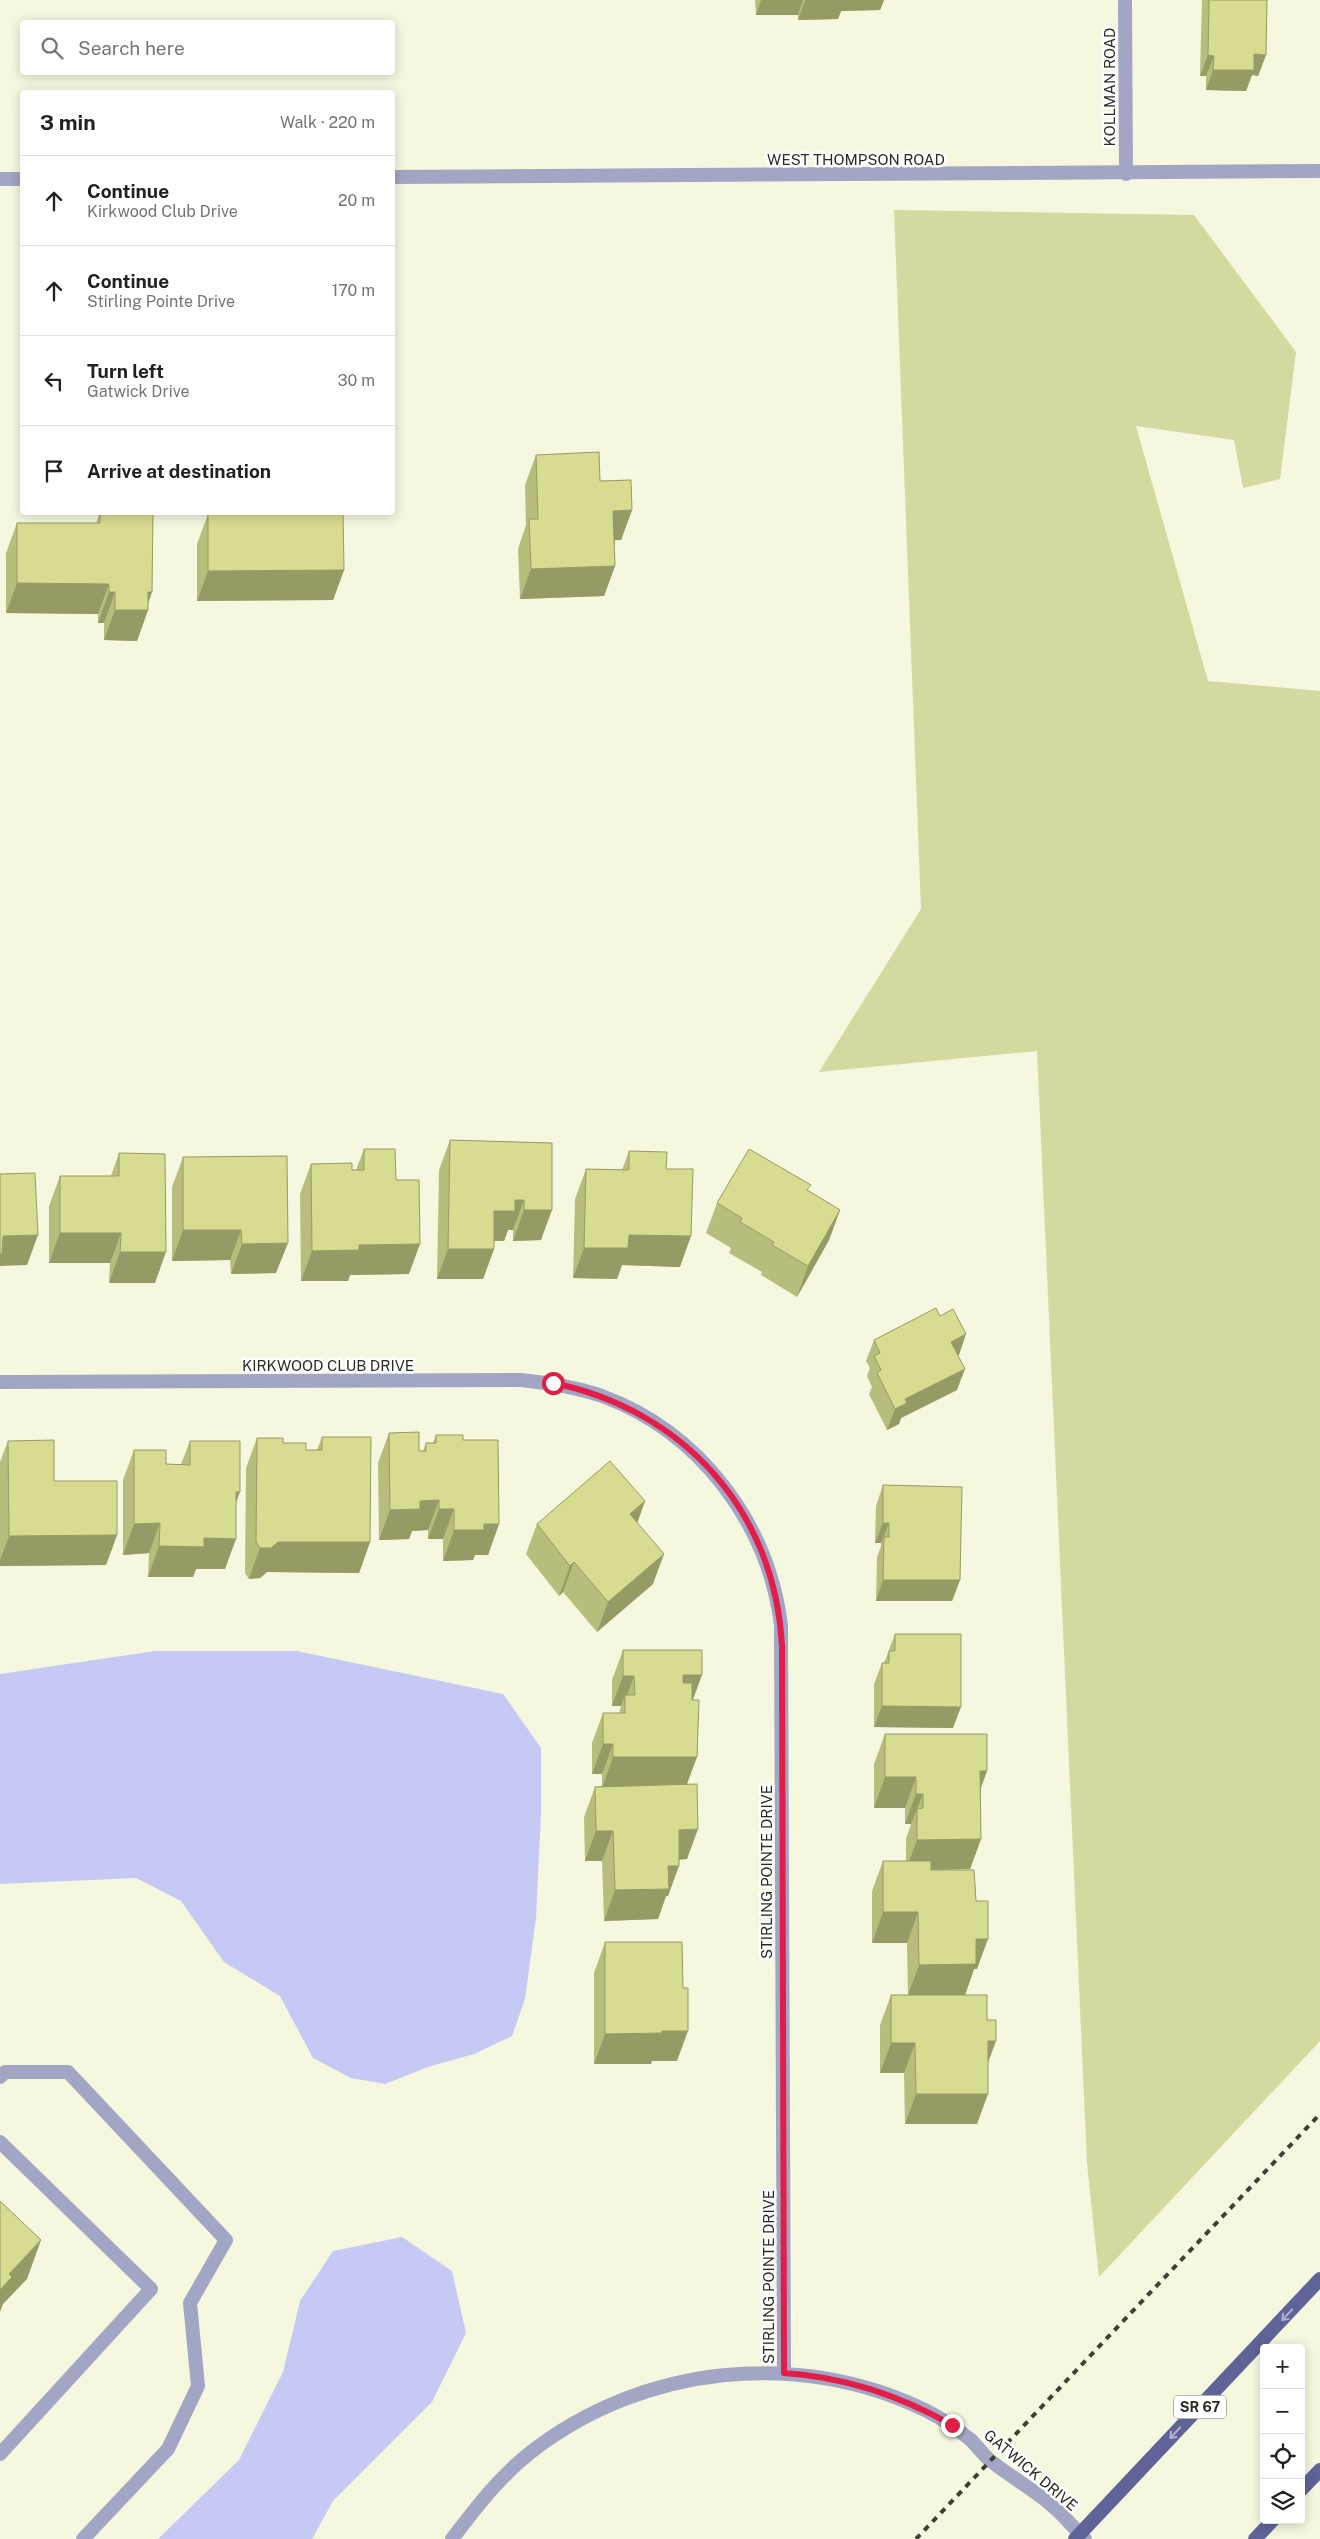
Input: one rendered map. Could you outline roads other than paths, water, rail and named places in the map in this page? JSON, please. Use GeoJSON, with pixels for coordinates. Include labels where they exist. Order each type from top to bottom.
{"type":"FeatureCollection","features":[{"type":"Feature","properties":{"kind":"main road","name":"SR 67"},"geometry":{"type":"LineString","coordinates":[[1080,2537],[1320,2279]]}},
{"type":"Feature","properties":{"kind":"main road"},"geometry":{"type":"LineString","coordinates":[[1305,2486],[1320,2470]]}},
{"type":"Feature","properties":{"kind":"main road"},"geometry":{"type":"LineString","coordinates":[[1255,2539],[1269,2524]]}},
{"type":"Feature","properties":{"kind":"street","name":"KOLLMAN ROAD"},"geometry":{"type":"LineString","coordinates":[[1125,0],[1126,174]]}},
{"type":"Feature","properties":{"kind":"street","name":"WEST THOMPSON ROAD"},"geometry":{"type":"LineString","coordinates":[[395,177],[1126,174],[1320,171]]}},
{"type":"Feature","properties":{"kind":"street"},"geometry":{"type":"LineString","coordinates":[[0,179],[20,179]]}},
{"type":"Feature","properties":{"kind":"street","name":"KIRKWOOD CLUB DRIVE"},"geometry":{"type":"LineString","coordinates":[[0,1382],[521,1380],[561,1385],[601,1396],[649,1420]]}},
{"type":"Feature","properties":{"kind":"street","name":"STIRLING POINTE DRIVE"},"geometry":{"type":"LineString","coordinates":[[649,1420],[686,1444],[727,1490],[740,1508],[766,1561],[779,1613],[782,1646],[784,2373]]}},
{"type":"Feature","properties":{"kind":"street"},"geometry":{"type":"LineString","coordinates":[[0,2077],[5,2072],[68,2072],[226,2240],[190,2303],[198,2386],[168,2449],[83,2539]]}},
{"type":"Feature","properties":{"kind":"street"},"geometry":{"type":"LineString","coordinates":[[0,2142],[151,2289],[0,2454]]}},
{"type":"Feature","properties":{"kind":"street","name":"GATWICK DRIVE"},"geometry":{"type":"LineString","coordinates":[[452,2539],[494,2486],[530,2453],[594,2412],[640,2394],[688,2379],[736,2374],[784,2373],[813,2375],[860,2384],[927,2411],[952,2425],[990,2461],[1046,2500],[1080,2537]]}},
{"type":"Feature","properties":{"kind":"water"},"geometry":{"type":"Polygon","coordinates":[[[155,1651],[297,1651],[503,1694],[541,1748],[541,1814],[536,1918],[525,1999],[512,2036],[474,2054],[428,2067],[385,2084],[351,2078],[313,2058],[280,1996],[224,1962],[181,1901],[136,1878],[0,1884],[0,1674],[155,1651]]]}},
{"type":"Feature","properties":{"kind":"water"},"geometry":{"type":"Polygon","coordinates":[[[402,2237],[452,2271],[466,2333],[432,2402],[333,2501],[312,2539],[158,2539],[239,2460],[283,2372],[300,2301],[333,2251],[402,2237]]]}},
{"type":"Feature","properties":{"kind":"railway"},"geometry":{"type":"LineString","coordinates":[[916,2539],[1320,2114]]}}]}
